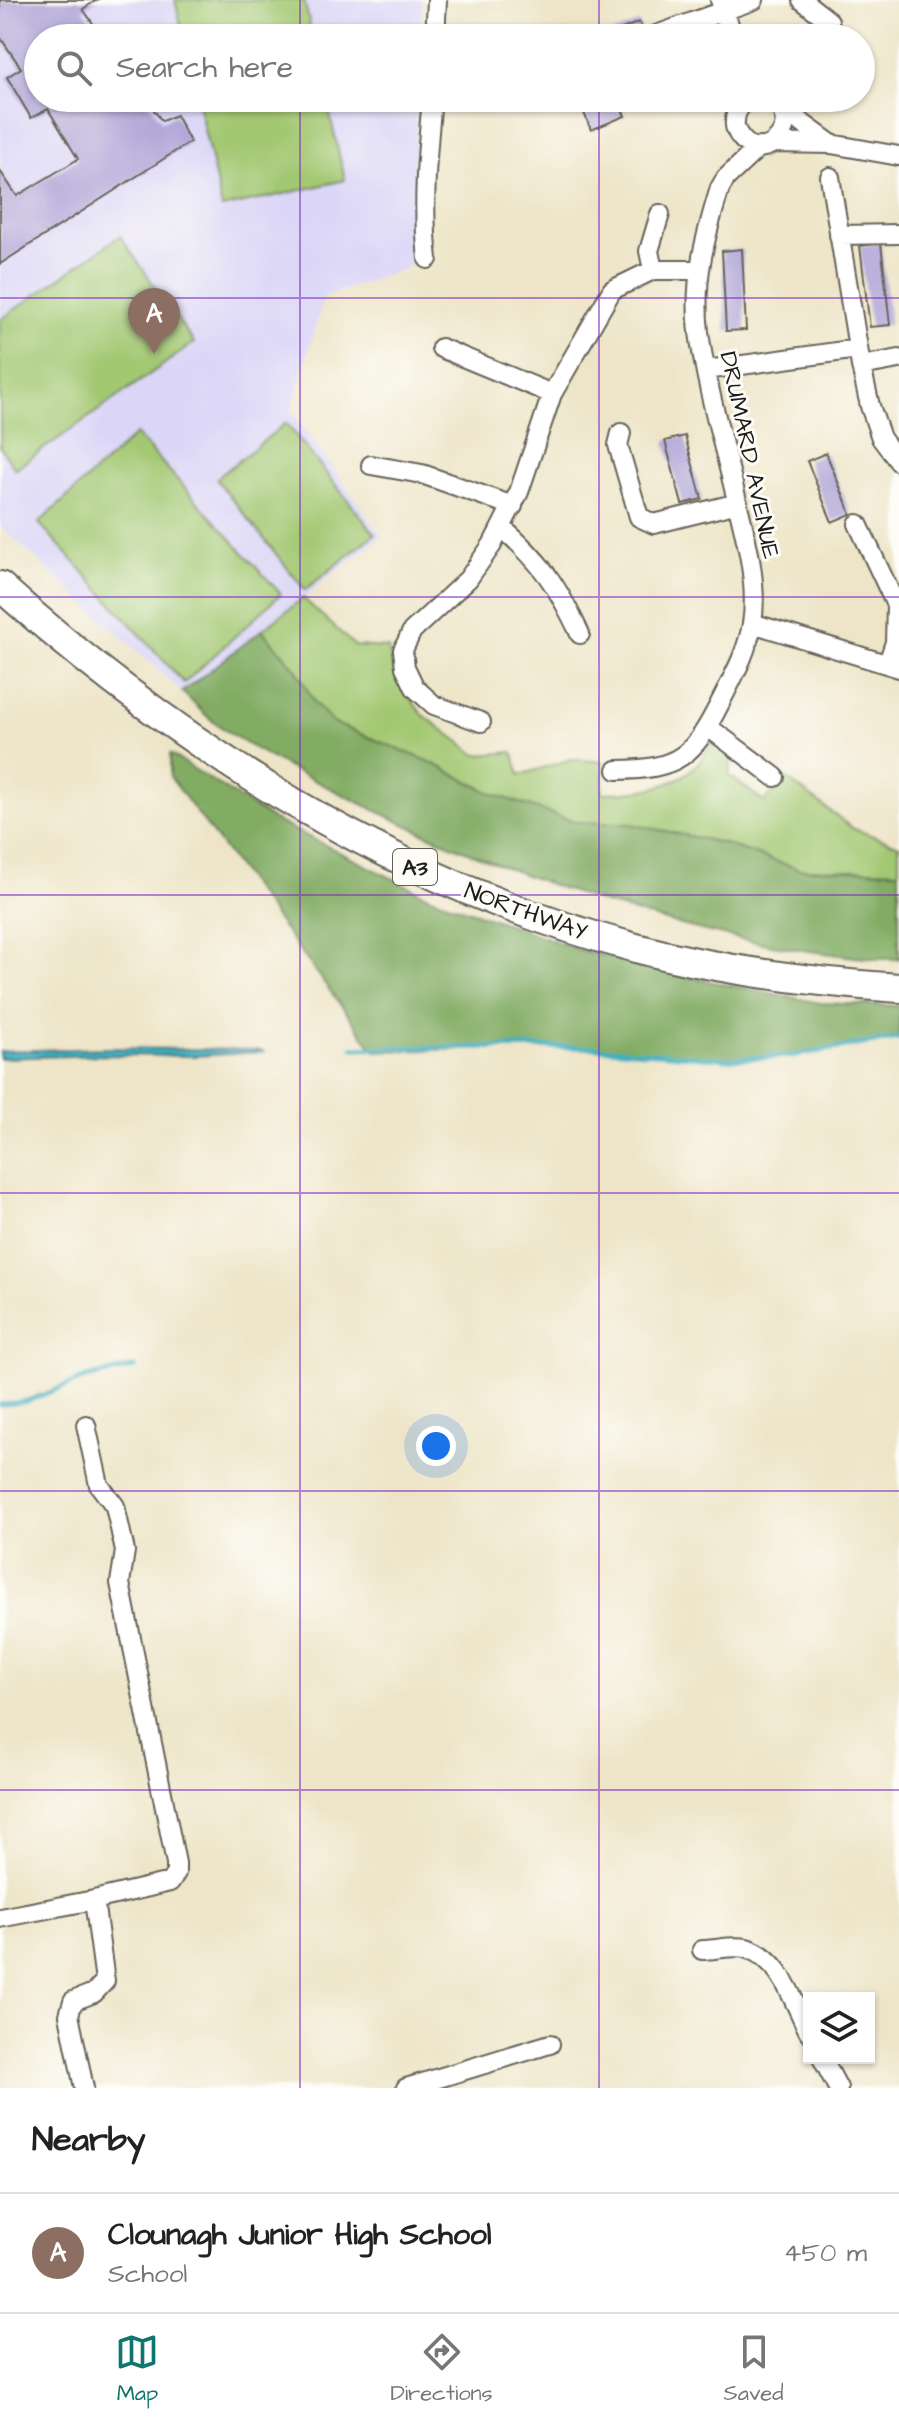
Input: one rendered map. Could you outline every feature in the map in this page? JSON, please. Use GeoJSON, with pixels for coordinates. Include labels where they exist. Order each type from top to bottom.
{"type":"FeatureCollection","features":[{"type":"Feature","properties":{"kind":"highway","name":"NORTHWAY"},"geometry":{"type":"LineString","coordinates":[[0,586],[39,621],[212,752],[322,819],[421,871],[528,915],[638,948],[746,971],[899,988]]}},
{"type":"Feature","properties":{"kind":"street"},"geometry":{"type":"LineString","coordinates":[[436,24],[437,0]]}},
{"type":"Feature","properties":{"kind":"street"},"geometry":{"type":"LineString","coordinates":[[680,24],[722,5],[754,0]]}},
{"type":"Feature","properties":{"kind":"street"},"geometry":{"type":"LineString","coordinates":[[802,0],[829,24]]}},
{"type":"Feature","properties":{"kind":"street"},"geometry":{"type":"LineString","coordinates":[[722,5],[729,24]]}},
{"type":"Feature","properties":{"kind":"street"},"geometry":{"type":"LineString","coordinates":[[431,112],[425,173],[433,249]]}},
{"type":"Feature","properties":{"kind":"street","name":"DRUMARD AVENUE"},"geometry":{"type":"LineString","coordinates":[[617,770],[668,765],[683,757],[708,727],[744,656],[752,623],[749,552],[699,328],[698,270],[713,212],[726,178],[734,121],[738,112]]}},
{"type":"Feature","properties":{"kind":"street"},"geometry":{"type":"LineString","coordinates":[[766,145],[783,132],[785,123],[779,112]]}},
{"type":"Feature","properties":{"kind":"street"},"geometry":{"type":"LineString","coordinates":[[788,112],[831,144]]}},
{"type":"Feature","properties":{"kind":"street"},"geometry":{"type":"LineString","coordinates":[[735,128],[744,142],[766,145],[831,144],[899,156]]}},
{"type":"Feature","properties":{"kind":"street","name":"DRUMARD AVENUE"},"geometry":{"type":"LineString","coordinates":[[726,178],[766,145]]}},
{"type":"Feature","properties":{"kind":"street"},"geometry":{"type":"LineString","coordinates":[[830,181],[860,357],[881,438],[899,462]]}},
{"type":"Feature","properties":{"kind":"street"},"geometry":{"type":"LineString","coordinates":[[653,270],[649,251],[660,214]]}},
{"type":"Feature","properties":{"kind":"street"},"geometry":{"type":"LineString","coordinates":[[839,235],[899,234]]}},
{"type":"Feature","properties":{"kind":"street"},"geometry":{"type":"LineString","coordinates":[[481,722],[434,705],[415,688],[405,667],[403,650],[412,631],[468,579],[501,527],[533,457],[552,394],[612,290],[653,270],[698,270]]}},
{"type":"Feature","properties":{"kind":"street"},"geometry":{"type":"LineString","coordinates":[[441,348],[552,394]]}},
{"type":"Feature","properties":{"kind":"street"},"geometry":{"type":"LineString","coordinates":[[706,370],[860,357],[899,359]]}},
{"type":"Feature","properties":{"kind":"street"},"geometry":{"type":"LineString","coordinates":[[621,433],[618,445],[639,517],[654,524],[738,503]]}},
{"type":"Feature","properties":{"kind":"street"},"geometry":{"type":"LineString","coordinates":[[371,465],[422,474],[513,506]]}},
{"type":"Feature","properties":{"kind":"street"},"geometry":{"type":"LineString","coordinates":[[752,623],[894,665],[896,605],[858,524]]}},
{"type":"Feature","properties":{"kind":"street"},"geometry":{"type":"LineString","coordinates":[[501,527],[530,552],[560,591],[580,634]]}},
{"type":"Feature","properties":{"kind":"street"},"geometry":{"type":"LineString","coordinates":[[708,727],[775,777]]}},
{"type":"Feature","properties":{"kind":"street"},"geometry":{"type":"LineString","coordinates":[[0,1918],[170,1882],[176,1873],[120,1583],[125,1551],[115,1506],[99,1485],[86,1425]]}},
{"type":"Feature","properties":{"kind":"street"},"geometry":{"type":"LineString","coordinates":[[84,2088],[69,2015],[73,2001],[94,1993],[105,1981],[94,1900]]}},
{"type":"Feature","properties":{"kind":"street"},"geometry":{"type":"LineString","coordinates":[[702,1950],[744,1948],[760,1954],[777,1969],[803,2020]]}},
{"type":"Feature","properties":{"kind":"street"},"geometry":{"type":"LineString","coordinates":[[406,2088],[550,2044]]}},
{"type":"Feature","properties":{"kind":"street"},"geometry":{"type":"LineString","coordinates":[[825,2064],[838,2088]]}},
{"type":"Feature","properties":{"kind":"shaded area"},"geometry":{"type":"Polygon","coordinates":[[[0,0],[422,0],[421,24],[24,24],[24,112],[417,112],[410,267],[324,297],[291,411],[382,536],[182,692],[0,526],[0,0]]]}},
{"type":"Feature","properties":{"kind":"green space"},"geometry":{"type":"Polygon","coordinates":[[[175,0],[304,0],[310,24],[181,24],[175,0]]]}},
{"type":"Feature","properties":{"kind":"green space"},"geometry":{"type":"Polygon","coordinates":[[[200,112],[329,112],[345,180],[222,208],[200,112]]]}},
{"type":"Feature","properties":{"kind":"green space"},"geometry":{"type":"Polygon","coordinates":[[[120,236],[194,343],[15,469],[0,447],[0,320],[120,236]]]}},
{"type":"Feature","properties":{"kind":"green space"},"geometry":{"type":"Polygon","coordinates":[[[286,423],[375,534],[305,590],[216,479],[286,423]]]}},
{"type":"Feature","properties":{"kind":"green space"},"geometry":{"type":"Polygon","coordinates":[[[136,434],[281,594],[184,683],[39,523],[136,434]]]}},
{"type":"Feature","properties":{"kind":"green space"},"geometry":{"type":"Polygon","coordinates":[[[303,598],[355,646],[388,648],[397,680],[422,714],[477,755],[513,752],[520,775],[572,759],[603,762],[603,793],[637,791],[682,776],[705,755],[713,739],[733,752],[729,775],[764,802],[786,778],[854,829],[899,845],[899,871],[798,869],[722,843],[631,824],[575,822],[493,794],[428,761],[333,723],[314,702],[296,669],[262,630],[303,598]]]}},
{"type":"Feature","properties":{"kind":"green space"},"geometry":{"type":"Polygon","coordinates":[[[262,630],[296,669],[314,702],[333,723],[428,761],[493,794],[575,822],[631,824],[722,843],[798,869],[899,871],[899,959],[875,959],[745,940],[630,911],[463,850],[303,775],[218,725],[182,692],[262,630]]]}},
{"type":"Feature","properties":{"kind":"green space"},"geometry":{"type":"Polygon","coordinates":[[[170,754],[274,820],[428,896],[581,950],[682,976],[820,1003],[899,1006],[899,1038],[790,1056],[727,1059],[586,1047],[375,1051],[170,777],[170,754]]]}},
{"type":"Feature","properties":{"kind":"water"},"geometry":{"type":"Polygon","coordinates":[[[109,1048],[265,1052],[0,1058],[0,1051],[109,1048]]]}},
{"type":"Feature","properties":{"kind":"building"},"geometry":{"type":"Polygon","coordinates":[[[0,0],[97,0],[83,9],[93,24],[24,24],[24,106],[7,77],[21,68],[0,37],[0,0]]]}},
{"type":"Feature","properties":{"kind":"building"},"geometry":{"type":"Polygon","coordinates":[[[27,112],[42,112],[31,118],[27,112]]]}},
{"type":"Feature","properties":{"kind":"building"},"geometry":{"type":"Polygon","coordinates":[[[50,112],[155,112],[162,121],[176,115],[190,142],[0,264],[0,171],[17,196],[78,159],[50,112]]]}},
{"type":"Feature","properties":{"kind":"building"},"geometry":{"type":"Polygon","coordinates":[[[584,112],[623,112],[625,116],[591,130],[584,112]]]}},
{"type":"Feature","properties":{"kind":"building"},"geometry":{"type":"Polygon","coordinates":[[[881,243],[890,325],[870,327],[860,246],[881,243]]]}},
{"type":"Feature","properties":{"kind":"building"},"geometry":{"type":"Polygon","coordinates":[[[742,249],[746,330],[726,331],[722,251],[742,249]]]}},
{"type":"Feature","properties":{"kind":"building"},"geometry":{"type":"Polygon","coordinates":[[[685,436],[702,499],[682,504],[665,441],[685,436]]]}},
{"type":"Feature","properties":{"kind":"building"},"geometry":{"type":"Polygon","coordinates":[[[826,453],[851,514],[832,522],[807,461],[826,453]]]}},
{"type":"Feature","properties":{"kind":"waterway"},"geometry":{"type":"LineString","coordinates":[[353,1048],[586,1047],[727,1059],[790,1056],[899,1038]]}},
{"type":"Feature","properties":{"kind":"waterway"},"geometry":{"type":"LineString","coordinates":[[0,1405],[27,1401],[86,1378],[135,1367]]}},
{"type":"Feature","properties":{"kind":"place","name":"Clounagh Junior High School"},"geometry":{"type":"Point","coordinates":[154,354]}}]}
